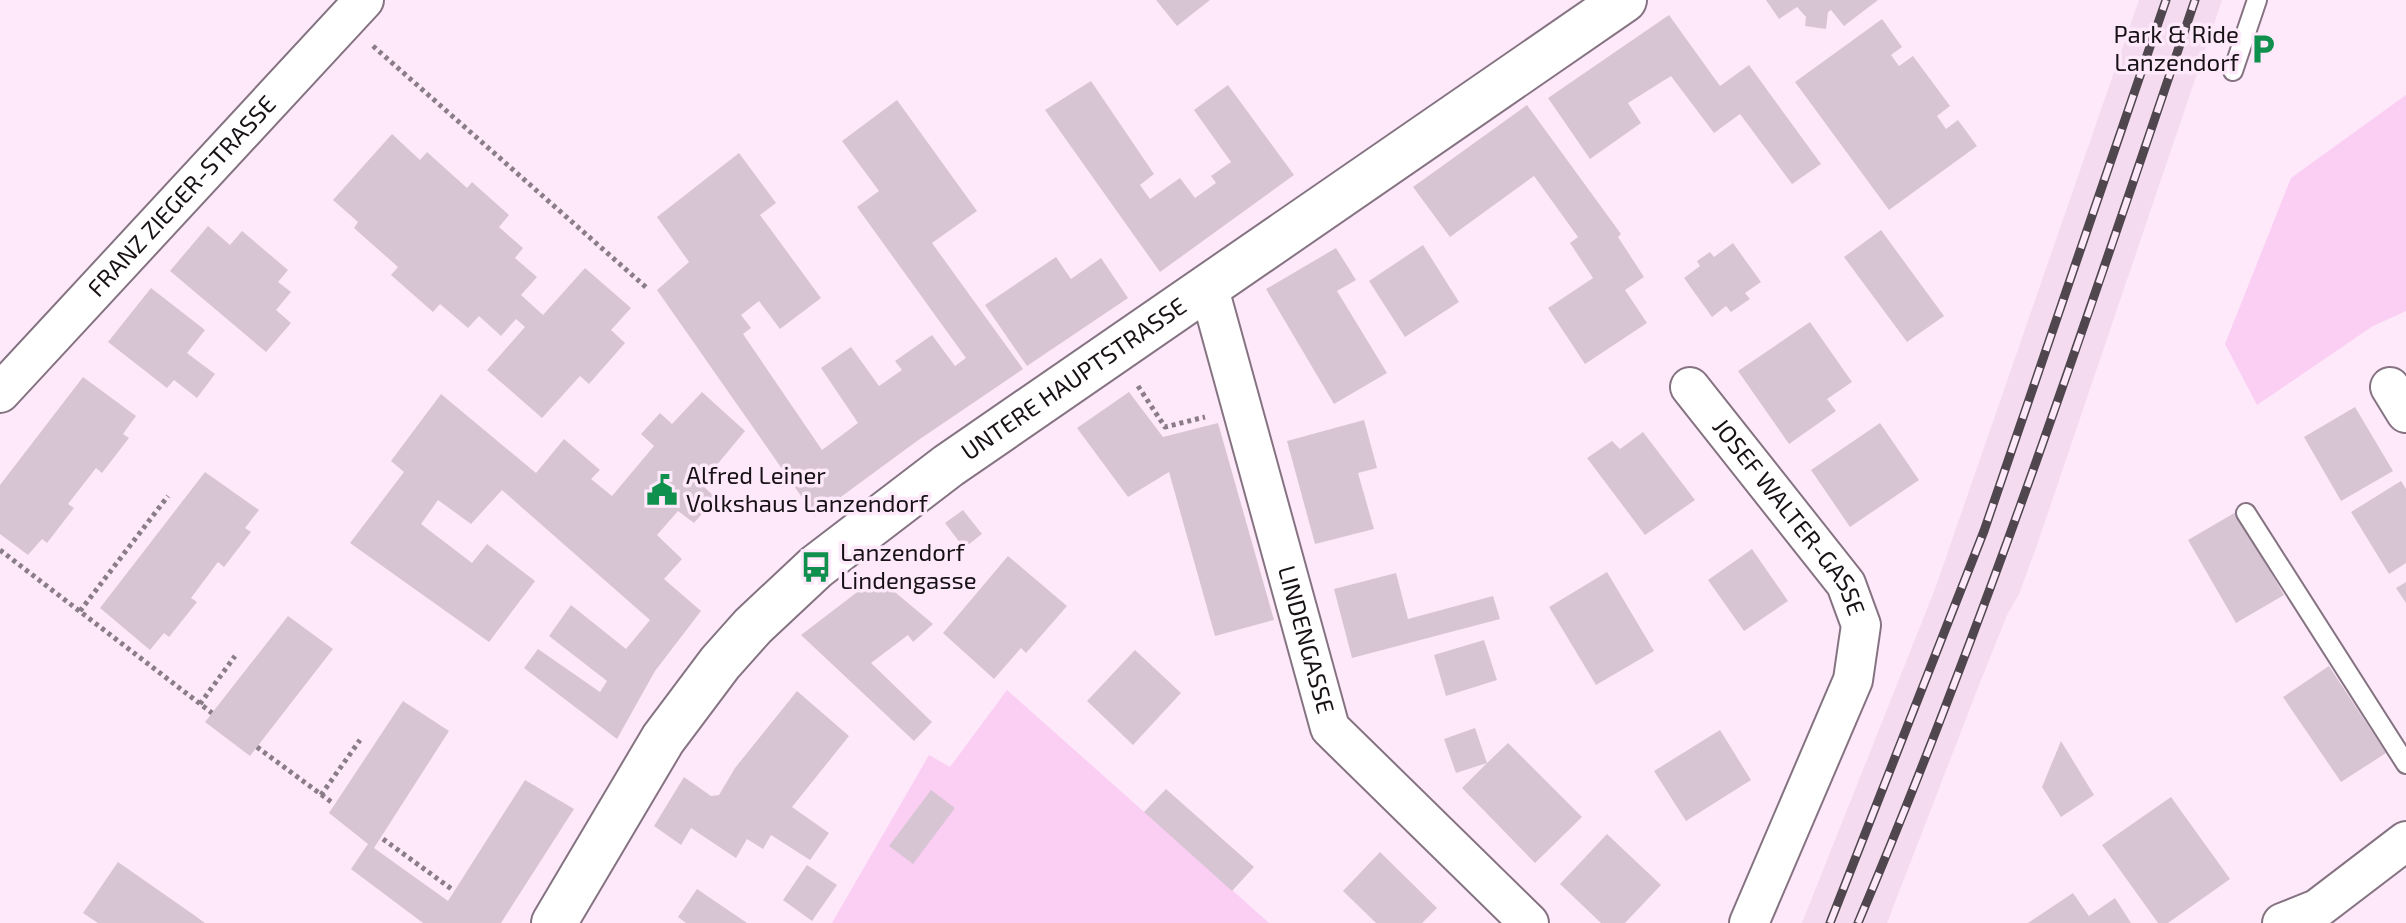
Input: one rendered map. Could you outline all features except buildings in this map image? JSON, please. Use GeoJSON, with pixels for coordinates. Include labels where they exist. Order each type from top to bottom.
{"type":"FeatureCollection","features":[{"type":"Feature","properties":{"kind":"main road","name":"UNTERE HAUPTSTRASSE"},"geometry":{"type":"LineString","coordinates":[[554,923],[663,739],[720,663],[753,626],[816,567],[948,466],[1605,6]]}},
{"type":"Feature","properties":{"kind":"street","name":"FRANZ ZIEGER-STRASSE"},"geometry":{"type":"LineString","coordinates":[[0,393],[354,10]]}},
{"type":"Feature","properties":{"kind":"street","name":"LINDENGASSE"},"geometry":{"type":"LineString","coordinates":[[1208,285],[1330,728],[1504,915]]}},
{"type":"Feature","properties":{"kind":"street","name":"JOSEF WALTER-GASSE"},"geometry":{"type":"LineString","coordinates":[[1690,387],[1846,584],[1861,625],[1853,680],[1749,923]]}},
{"type":"Feature","properties":{"kind":"street"},"geometry":{"type":"LineString","coordinates":[[2282,923],[2322,916],[2406,841]]}},
{"type":"Feature","properties":{"kind":"lane"},"geometry":{"type":"LineString","coordinates":[[2233,71],[2257,0]]}},
{"type":"Feature","properties":{"kind":"lane"},"geometry":{"type":"LineString","coordinates":[[2246,513],[2406,764]]}},
{"type":"Feature","properties":{"kind":"path"},"geometry":{"type":"LineString","coordinates":[[354,10],[648,289]]}},
{"type":"Feature","properties":{"kind":"path"},"geometry":{"type":"LineString","coordinates":[[1115,352],[1165,427],[1243,407]]}},
{"type":"Feature","properties":{"kind":"path"},"geometry":{"type":"LineString","coordinates":[[80,611],[168,496]]}},
{"type":"Feature","properties":{"kind":"path"},"geometry":{"type":"LineString","coordinates":[[0,550],[212,713]]}},
{"type":"Feature","properties":{"kind":"path"},"geometry":{"type":"LineString","coordinates":[[200,704],[235,656]]}},
{"type":"Feature","properties":{"kind":"path"},"geometry":{"type":"LineString","coordinates":[[321,795],[360,740]]}},
{"type":"Feature","properties":{"kind":"path"},"geometry":{"type":"LineString","coordinates":[[257,747],[334,804]]}},
{"type":"Feature","properties":{"kind":"path"},"geometry":{"type":"LineString","coordinates":[[383,839],[453,890]]}},
{"type":"Feature","properties":{"kind":"shaded area"},"geometry":{"type":"Polygon","coordinates":[[[2139,0],[2222,0],[2037,545],[1887,923],[1802,923],[1935,589],[2139,0]]]}},
{"type":"Feature","properties":{"kind":"shaded area"},"geometry":{"type":"Polygon","coordinates":[[[2406,95],[2406,311],[2373,326],[2257,405],[2225,344],[2291,178],[2406,95]]]}},
{"type":"Feature","properties":{"kind":"shaded area"},"geometry":{"type":"Polygon","coordinates":[[[1007,690],[1269,923],[832,923],[929,755],[950,767],[1007,690]]]}},
{"type":"Feature","properties":{"kind":"railway"},"geometry":{"type":"LineString","coordinates":[[1830,923],[1984,531],[2166,0]]}},
{"type":"Feature","properties":{"kind":"railway"},"geometry":{"type":"LineString","coordinates":[[1858,923],[1993,580],[2076,349],[2195,0]]}},
{"type":"Feature","properties":{"kind":"place","name":"Park & Ride Lanzendorf"},"geometry":{"type":"Point","coordinates":[2263,49]}},
{"type":"Feature","properties":{"kind":"place","name":"Alfred Leiner Volkshaus Lanzendorf"},"geometry":{"type":"Point","coordinates":[662,490]}},
{"type":"Feature","properties":{"kind":"place","name":"Lanzendorf Lindengasse"},"geometry":{"type":"Point","coordinates":[816,567]}}]}
